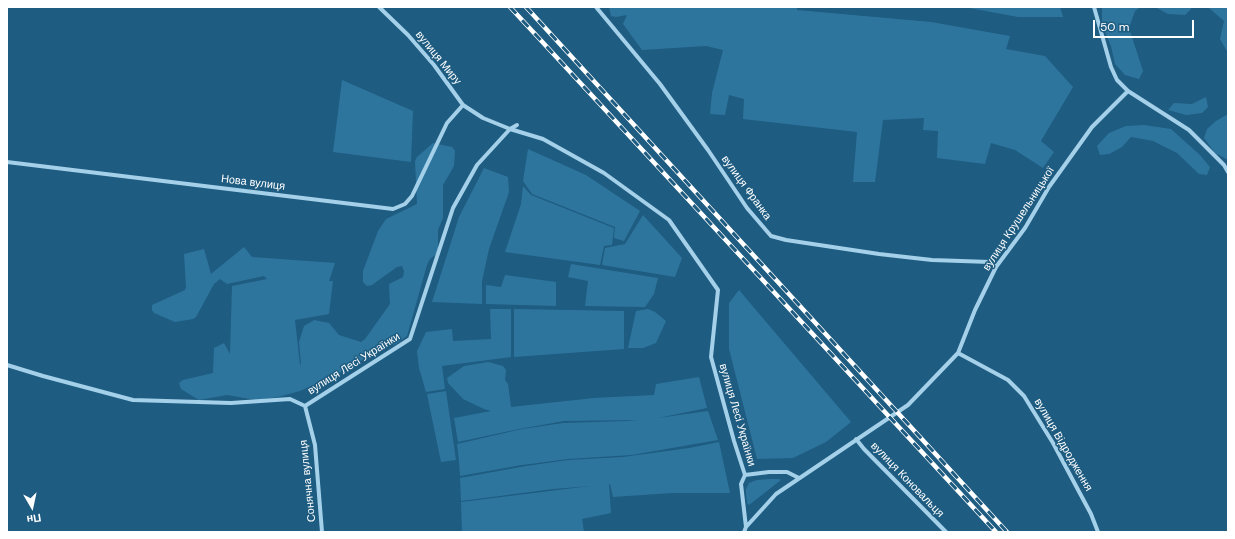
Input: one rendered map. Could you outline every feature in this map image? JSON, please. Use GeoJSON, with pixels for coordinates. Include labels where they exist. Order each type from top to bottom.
{"type":"FeatureCollection","features":[{"type":"Feature","properties":{"kind":"street","name":"вулиця Миру"},"geometry":{"type":"LineString","coordinates":[[379,7],[408,35],[429,59],[463,105]]}},
{"type":"Feature","properties":{"kind":"street","name":"вулиця Франка"},"geometry":{"type":"LineString","coordinates":[[596,7],[660,84],[708,150],[747,208],[771,236],[786,240],[879,254],[932,260],[990,262],[996,267]]}},
{"type":"Feature","properties":{"kind":"street"},"geometry":{"type":"LineString","coordinates":[[1094,7],[1111,67],[1117,80],[1128,91],[1189,130],[1224,165],[1228,172]]}},
{"type":"Feature","properties":{"kind":"street","name":"вулиця Крушельницької"},"geometry":{"type":"LineString","coordinates":[[744,532],[746,527],[776,494],[908,405],[958,353],[975,310],[996,267],[1025,228],[1049,187],[1092,128],[1128,91]]}},
{"type":"Feature","properties":{"kind":"street","name":"Нова вулиця"},"geometry":{"type":"LineString","coordinates":[[7,162],[393,209],[405,204],[412,196],[447,123],[463,105]]}},
{"type":"Feature","properties":{"kind":"street","name":"вулиця Лесі Українки"},"geometry":{"type":"LineString","coordinates":[[463,105],[483,118],[510,130],[543,139],[604,172],[668,220],[718,290],[711,357],[745,475],[741,484],[746,527]]}},
{"type":"Feature","properties":{"kind":"street","name":"вулиця Лесі Українки"},"geometry":{"type":"LineString","coordinates":[[7,364],[43,376],[133,400],[231,403],[290,399],[305,406],[410,339],[453,208],[477,165],[510,130],[517,125]]}},
{"type":"Feature","properties":{"kind":"street","name":"вулиця Відродження"},"geometry":{"type":"LineString","coordinates":[[958,353],[1008,380],[1024,396],[1053,443],[1091,514],[1098,532]]}},
{"type":"Feature","properties":{"kind":"street","name":"Сонячна вулиця"},"geometry":{"type":"LineString","coordinates":[[305,406],[315,445],[322,532]]}},
{"type":"Feature","properties":{"kind":"street","name":"вулиця Коновальця"},"geometry":{"type":"LineString","coordinates":[[856,439],[864,449],[946,532]]}},
{"type":"Feature","properties":{"kind":"street"},"geometry":{"type":"LineString","coordinates":[[745,475],[769,472],[787,472],[799,478]]}},
{"type":"Feature","properties":{"kind":"shaded area"},"geometry":{"type":"Polygon","coordinates":[[[609,7],[797,7],[797,10],[931,22],[1010,36],[1006,49],[1045,56],[1073,87],[1041,141],[1054,152],[1043,168],[1015,150],[991,143],[985,164],[937,158],[938,131],[923,130],[924,118],[883,120],[875,182],[853,182],[857,132],[743,119],[744,99],[729,95],[725,115],[710,114],[712,93],[723,50],[706,46],[642,50],[623,24],[627,15],[616,17],[611,16],[609,7]]]}},
{"type":"Feature","properties":{"kind":"shaded area"},"geometry":{"type":"Polygon","coordinates":[[[964,7],[1060,7],[1063,17],[1018,17],[964,7]]]}},
{"type":"Feature","properties":{"kind":"shaded area"},"geometry":{"type":"Polygon","coordinates":[[[1102,7],[1141,7],[1135,11],[1129,28],[1143,71],[1139,79],[1125,75],[1115,64],[1111,46],[1102,25],[1102,7]]]}},
{"type":"Feature","properties":{"kind":"shaded area"},"geometry":{"type":"Polygon","coordinates":[[[1155,7],[1191,7],[1191,9],[1185,15],[1168,14],[1155,7]]]}},
{"type":"Feature","properties":{"kind":"shaded area"},"geometry":{"type":"Polygon","coordinates":[[[1228,7],[1228,53],[1220,39],[1224,21],[1209,8],[1228,7]]]}},
{"type":"Feature","properties":{"kind":"shaded area"},"geometry":{"type":"Polygon","coordinates":[[[342,80],[413,111],[411,162],[333,152],[342,80]]]}},
{"type":"Feature","properties":{"kind":"shaded area"},"geometry":{"type":"Polygon","coordinates":[[[1206,97],[1208,107],[1202,113],[1186,115],[1168,110],[1174,103],[1192,104],[1206,97]]]}},
{"type":"Feature","properties":{"kind":"shaded area"},"geometry":{"type":"Polygon","coordinates":[[[1228,114],[1228,160],[1215,153],[1204,138],[1207,129],[1216,121],[1228,114]]]}},
{"type":"Feature","properties":{"kind":"shaded area"},"geometry":{"type":"Polygon","coordinates":[[[1144,125],[1171,129],[1200,155],[1210,167],[1207,175],[1199,174],[1177,153],[1153,141],[1131,137],[1122,147],[1109,154],[1100,155],[1097,146],[1109,133],[1126,126],[1144,125]]]}},
{"type":"Feature","properties":{"kind":"shaded area"},"geometry":{"type":"Polygon","coordinates":[[[433,143],[452,147],[455,151],[454,166],[443,185],[443,218],[438,230],[438,253],[430,259],[427,265],[407,336],[396,344],[385,347],[336,375],[300,391],[278,397],[256,400],[227,395],[199,400],[181,389],[179,383],[183,380],[213,373],[214,348],[224,343],[230,354],[232,286],[267,279],[264,276],[227,284],[220,279],[214,284],[196,317],[193,319],[175,322],[154,313],[152,310],[152,305],[185,290],[184,254],[204,249],[211,274],[244,247],[252,257],[335,263],[329,281],[333,281],[329,314],[295,320],[300,365],[299,342],[304,326],[314,320],[329,323],[339,335],[361,342],[365,339],[390,304],[389,284],[403,277],[404,271],[402,266],[397,267],[372,285],[367,286],[363,282],[363,271],[378,231],[386,219],[417,204],[415,161],[417,157],[433,143]]]}},
{"type":"Feature","properties":{"kind":"shaded area"},"geometry":{"type":"Polygon","coordinates":[[[528,149],[586,175],[640,211],[624,241],[614,238],[615,227],[532,194],[523,181],[528,149]]]}},
{"type":"Feature","properties":{"kind":"shaded area"},"geometry":{"type":"Polygon","coordinates":[[[484,168],[508,177],[509,192],[489,249],[482,281],[482,304],[432,302],[459,217],[484,168]]]}},
{"type":"Feature","properties":{"kind":"shaded area"},"geometry":{"type":"Polygon","coordinates":[[[523,186],[531,195],[614,228],[612,245],[604,246],[600,265],[505,252],[521,204],[523,186]]]}},
{"type":"Feature","properties":{"kind":"shaded area"},"geometry":{"type":"Polygon","coordinates":[[[643,215],[682,258],[675,277],[602,265],[605,248],[625,244],[643,215]]]}},
{"type":"Feature","properties":{"kind":"shaded area"},"geometry":{"type":"Polygon","coordinates":[[[571,264],[658,278],[654,294],[645,307],[585,306],[588,281],[568,277],[571,264]]]}},
{"type":"Feature","properties":{"kind":"shaded area"},"geometry":{"type":"Polygon","coordinates":[[[505,275],[556,282],[556,306],[486,304],[486,285],[501,287],[505,275]]]}},
{"type":"Feature","properties":{"kind":"shaded area"},"geometry":{"type":"Polygon","coordinates":[[[739,290],[851,422],[826,442],[793,458],[757,459],[729,349],[729,303],[739,290]]]}},
{"type":"Feature","properties":{"kind":"shaded area"},"geometry":{"type":"Polygon","coordinates":[[[490,309],[511,309],[511,357],[442,366],[445,389],[426,392],[419,368],[417,351],[426,332],[452,329],[453,341],[491,339],[490,309]]]}},
{"type":"Feature","properties":{"kind":"shaded area"},"geometry":{"type":"Polygon","coordinates":[[[514,309],[624,311],[624,349],[514,357],[514,309]]]}},
{"type":"Feature","properties":{"kind":"shaded area"},"geometry":{"type":"Polygon","coordinates":[[[648,309],[655,312],[666,321],[656,343],[643,348],[628,348],[636,311],[648,309]]]}},
{"type":"Feature","properties":{"kind":"shaded area"},"geometry":{"type":"Polygon","coordinates":[[[488,362],[503,366],[506,370],[505,380],[508,384],[511,407],[594,398],[654,395],[656,384],[699,377],[707,408],[658,418],[708,411],[718,440],[632,455],[568,459],[522,465],[460,476],[457,444],[522,429],[563,423],[637,420],[564,421],[519,429],[458,442],[454,418],[491,411],[463,399],[448,383],[447,378],[464,366],[488,362]]]}},
{"type":"Feature","properties":{"kind":"shaded area"},"geometry":{"type":"Polygon","coordinates":[[[446,391],[456,460],[441,462],[427,394],[446,391]]]}},
{"type":"Feature","properties":{"kind":"shaded area"},"geometry":{"type":"Polygon","coordinates":[[[719,442],[730,493],[672,493],[613,497],[609,484],[611,513],[582,519],[584,532],[462,532],[461,502],[590,486],[553,489],[461,501],[460,478],[568,460],[623,457],[689,448],[719,442]]]}},
{"type":"Feature","properties":{"kind":"shaded area"},"geometry":{"type":"Polygon","coordinates":[[[757,480],[781,480],[749,505],[747,503],[746,489],[749,483],[757,480]]]}},
{"type":"Feature","properties":{"kind":"railway"},"geometry":{"type":"LineString","coordinates":[[510,7],[996,532]]}},
{"type":"Feature","properties":{"kind":"railway"},"geometry":{"type":"LineString","coordinates":[[526,7],[1007,532]]}}]}
